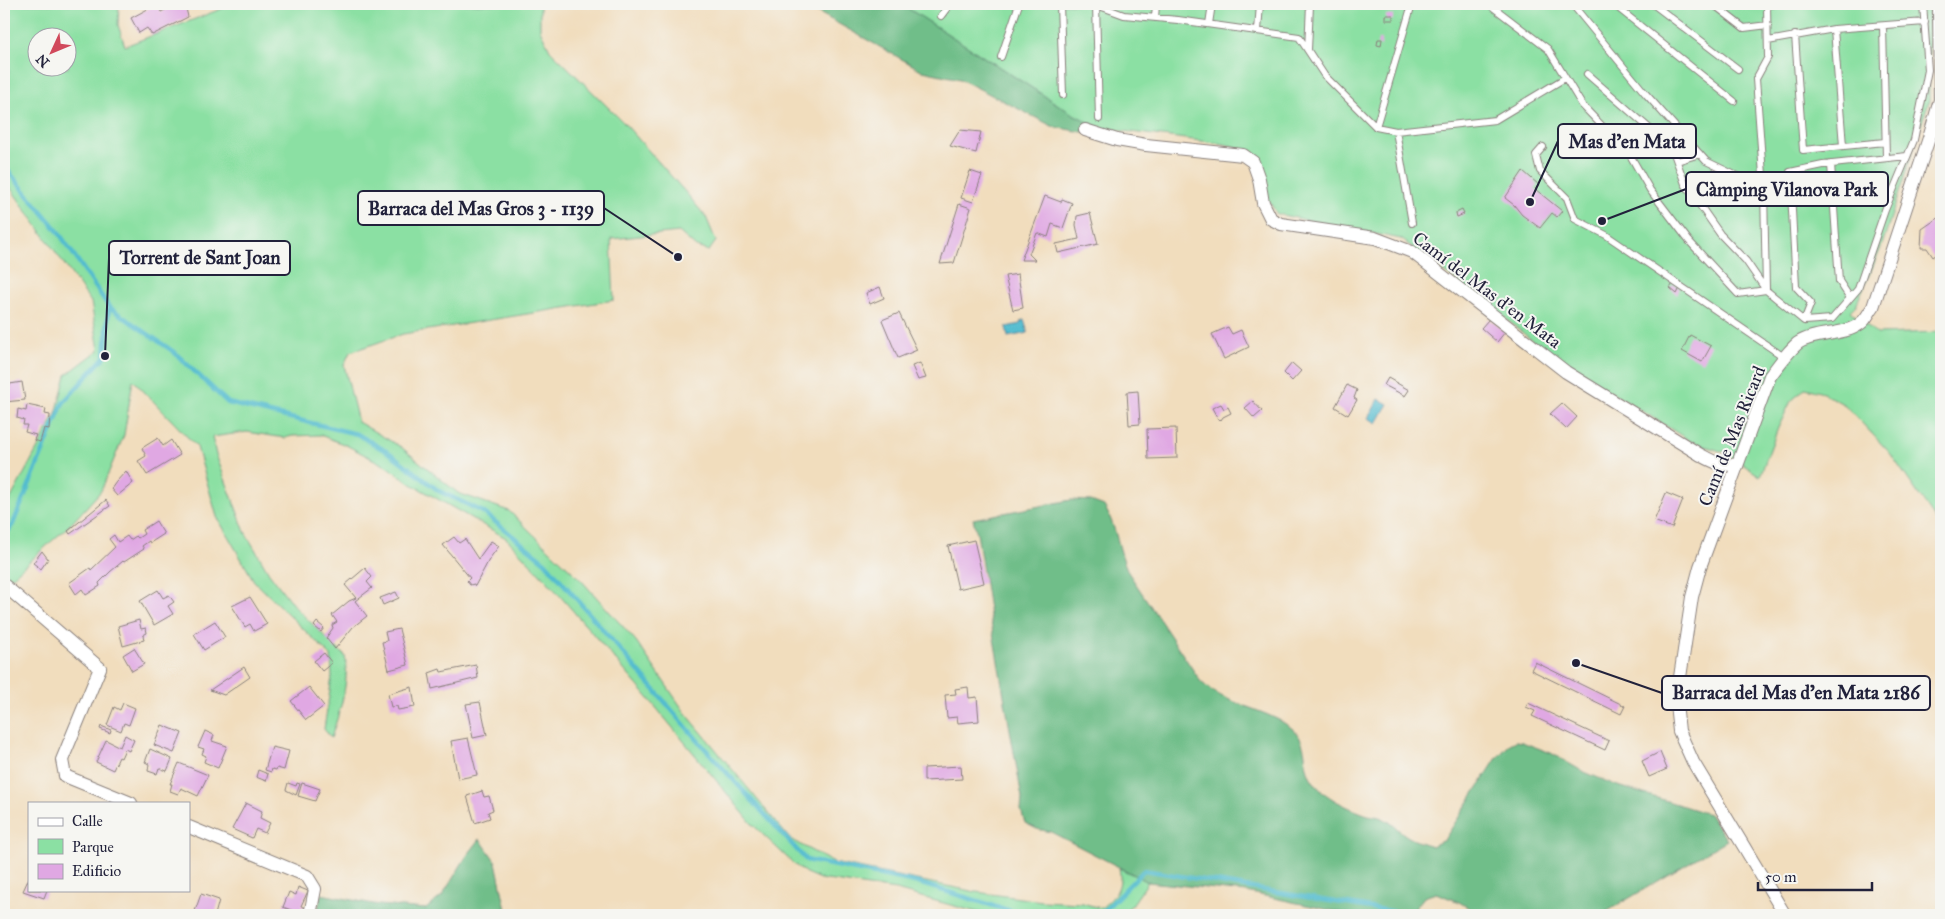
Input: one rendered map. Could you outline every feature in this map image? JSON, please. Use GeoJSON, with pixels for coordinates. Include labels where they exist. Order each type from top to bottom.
{"type":"FeatureCollection","features":[{"type":"Feature","properties":{"kind":"street","name":"Camí de Mas Ricard"},"geometry":{"type":"LineString","coordinates":[[1784,915],[1693,762],[1678,731],[1676,704],[1692,597],[1700,567],[1770,376],[1784,357],[1799,343],[1811,337],[1841,332],[1862,323],[1873,308],[1940,100],[1939,4]]}},
{"type":"Feature","properties":{"kind":"street","name":"Camí del Mas d'en Mata"},"geometry":{"type":"LineString","coordinates":[[1085,130],[1116,140],[1146,145],[1243,156],[1253,162],[1259,180],[1263,203],[1271,219],[1281,224],[1375,238],[1412,252],[1566,372],[1699,454],[1716,463],[1728,466],[1737,463]]}},
{"type":"Feature","properties":{"kind":"street"},"geometry":{"type":"LineString","coordinates":[[4,585],[100,668],[62,760],[64,776],[129,802]]}},
{"type":"Feature","properties":{"kind":"street"},"geometry":{"type":"LineString","coordinates":[[190,827],[307,876],[315,889],[310,915]]}},
{"type":"Feature","properties":{"kind":"lane"},"geometry":{"type":"LineString","coordinates":[[941,16],[950,4]]}},
{"type":"Feature","properties":{"kind":"lane"},"geometry":{"type":"LineString","coordinates":[[1001,57],[1019,4]]}},
{"type":"Feature","properties":{"kind":"lane"},"geometry":{"type":"LineString","coordinates":[[1060,4],[1062,95]]}},
{"type":"Feature","properties":{"kind":"lane"},"geometry":{"type":"LineString","coordinates":[[1099,119],[1095,4],[1124,15],[1209,24],[1299,37],[1324,76],[1376,127],[1396,131],[1495,120],[1565,78]]}},
{"type":"Feature","properties":{"kind":"lane"},"geometry":{"type":"LineString","coordinates":[[1155,18],[1156,4]]}},
{"type":"Feature","properties":{"kind":"lane"},"geometry":{"type":"LineString","coordinates":[[1209,24],[1212,4]]}},
{"type":"Feature","properties":{"kind":"lane"},"geometry":{"type":"LineString","coordinates":[[1258,32],[1260,4]]}},
{"type":"Feature","properties":{"kind":"lane"},"geometry":{"type":"LineString","coordinates":[[1308,50],[1310,4]]}},
{"type":"Feature","properties":{"kind":"lane"},"geometry":{"type":"LineString","coordinates":[[1376,127],[1412,4]]}},
{"type":"Feature","properties":{"kind":"lane"},"geometry":{"type":"LineString","coordinates":[[1489,4],[1548,49],[1582,106],[1630,155],[1650,190],[1689,241],[1738,294],[1766,290]]}},
{"type":"Feature","properties":{"kind":"lane"},"geometry":{"type":"LineString","coordinates":[[1572,4],[1645,93],[1706,161],[1764,190]]}},
{"type":"Feature","properties":{"kind":"lane"},"geometry":{"type":"LineString","coordinates":[[1613,4],[1734,101]]}},
{"type":"Feature","properties":{"kind":"lane"},"geometry":{"type":"LineString","coordinates":[[1653,4],[1738,69]]}},
{"type":"Feature","properties":{"kind":"lane"},"geometry":{"type":"LineString","coordinates":[[1713,4],[1744,28],[1768,25]]}},
{"type":"Feature","properties":{"kind":"lane"},"geometry":{"type":"LineString","coordinates":[[1766,290],[1764,190],[1756,79],[1768,57],[1767,4],[1775,4]]}},
{"type":"Feature","properties":{"kind":"lane"},"geometry":{"type":"LineString","coordinates":[[1587,74],[1672,148],[1686,184],[1720,234],[1746,261],[1766,290],[1804,321],[1832,319],[1858,289],[1885,210],[1914,140],[1928,70],[1924,4]]}},
{"type":"Feature","properties":{"kind":"lane"},"geometry":{"type":"LineString","coordinates":[[1768,41],[1834,29],[1926,22]]}},
{"type":"Feature","properties":{"kind":"lane"},"geometry":{"type":"LineString","coordinates":[[1883,26],[1886,158]]}},
{"type":"Feature","properties":{"kind":"lane"},"geometry":{"type":"LineString","coordinates":[[1834,29],[1843,146]]}},
{"type":"Feature","properties":{"kind":"lane"},"geometry":{"type":"LineString","coordinates":[[1795,35],[1802,150],[1885,142]]}},
{"type":"Feature","properties":{"kind":"lane"},"geometry":{"type":"LineString","coordinates":[[1396,131],[1412,223]]}},
{"type":"Feature","properties":{"kind":"lane"},"geometry":{"type":"LineString","coordinates":[[1543,147],[1536,156],[1540,171],[1567,198],[1575,219],[1606,235],[1784,357]]}},
{"type":"Feature","properties":{"kind":"lane"},"geometry":{"type":"LineString","coordinates":[[1677,161],[1700,154]]}},
{"type":"Feature","properties":{"kind":"lane"},"geometry":{"type":"LineString","coordinates":[[1804,321],[1810,303],[1796,287],[1790,172],[1831,164],[1907,156]]}},
{"type":"Feature","properties":{"kind":"lane"},"geometry":{"type":"LineString","coordinates":[[1831,164],[1839,281],[1850,298]]}},
{"type":"Feature","properties":{"kind":"green space"},"geometry":{"type":"Polygon","coordinates":[[[8,4],[119,4],[118,25],[125,46],[234,4],[540,4],[540,30],[550,50],[625,124],[687,194],[706,217],[716,241],[709,251],[696,247],[679,232],[611,239],[614,300],[403,334],[350,352],[344,365],[358,422],[401,447],[458,493],[509,511],[580,579],[636,641],[684,711],[790,839],[834,863],[976,892],[1042,901],[1082,903],[1101,908],[1117,891],[1120,881],[1119,868],[1148,882],[1132,905],[1120,915],[987,915],[896,890],[820,879],[806,873],[753,825],[644,693],[548,582],[506,538],[413,485],[386,466],[346,445],[320,435],[285,438],[247,432],[212,437],[216,455],[245,532],[269,573],[294,606],[345,656],[345,687],[331,738],[324,729],[332,677],[331,656],[254,581],[217,517],[197,447],[133,380],[124,435],[101,491],[72,523],[12,577],[4,578],[4,511],[56,414],[66,375],[99,350],[91,302],[4,179],[4,93],[9,92],[8,4]]]}},
{"type":"Feature","properties":{"kind":"green space"},"geometry":{"type":"Polygon","coordinates":[[[803,4],[901,4],[1071,113],[1100,128],[1082,132],[1054,127],[960,79],[923,71],[803,4]]]}},
{"type":"Feature","properties":{"kind":"green space"},"geometry":{"type":"Polygon","coordinates":[[[901,4],[1929,4],[1929,101],[1881,248],[1856,305],[1850,311],[1877,334],[1941,332],[1941,527],[1890,453],[1845,405],[1823,393],[1806,388],[1791,401],[1778,428],[1760,476],[1726,453],[1690,441],[1626,401],[1563,366],[1500,314],[1401,239],[1277,214],[1267,198],[1260,163],[1253,151],[1224,144],[1100,128],[1071,113],[901,4]]]}},
{"type":"Feature","properties":{"kind":"green space"},"geometry":{"type":"Polygon","coordinates":[[[1071,500],[1091,501],[1104,506],[1112,522],[1128,572],[1201,682],[1220,696],[1279,720],[1289,726],[1301,739],[1309,774],[1317,787],[1345,806],[1385,819],[1410,838],[1432,846],[1444,840],[1497,758],[1510,744],[1516,741],[1551,753],[1582,771],[1615,785],[1709,814],[1727,840],[1601,915],[1481,915],[1459,902],[1436,893],[1424,897],[1410,915],[1353,915],[1246,892],[1148,882],[1051,832],[1037,829],[1025,823],[1021,810],[1022,798],[977,533],[973,519],[1071,500]]]}},
{"type":"Feature","properties":{"kind":"green space"},"geometry":{"type":"Polygon","coordinates":[[[480,839],[496,862],[507,915],[317,915],[321,894],[379,905],[426,909],[442,896],[466,857],[480,839]]]}},
{"type":"Feature","properties":{"kind":"water"},"geometry":{"type":"Polygon","coordinates":[[[1024,320],[1028,333],[1008,337],[1006,327],[1020,324],[1024,320]]]}},
{"type":"Feature","properties":{"kind":"water"},"geometry":{"type":"Polygon","coordinates":[[[1379,399],[1388,404],[1377,423],[1368,418],[1379,399]]]}},
{"type":"Feature","properties":{"kind":"building"},"geometry":{"type":"Polygon","coordinates":[[[157,4],[161,12],[176,4],[185,4],[188,17],[152,35],[147,28],[139,33],[131,18],[157,4]]]}},
{"type":"Feature","properties":{"kind":"building"},"geometry":{"type":"Polygon","coordinates":[[[1386,15],[1393,15],[1393,20],[1386,20],[1386,15]]]}},
{"type":"Feature","properties":{"kind":"building"},"geometry":{"type":"Polygon","coordinates":[[[1378,39],[1382,39],[1381,46],[1377,45],[1378,39]]]}},
{"type":"Feature","properties":{"kind":"building"},"geometry":{"type":"Polygon","coordinates":[[[960,130],[981,132],[976,153],[950,146],[960,130]]]}},
{"type":"Feature","properties":{"kind":"building"},"geometry":{"type":"Polygon","coordinates":[[[970,171],[982,175],[973,202],[961,198],[970,171]]]}},
{"type":"Feature","properties":{"kind":"building"},"geometry":{"type":"Polygon","coordinates":[[[1523,171],[1539,185],[1535,189],[1562,211],[1557,217],[1552,213],[1540,228],[1522,215],[1505,198],[1523,171]]]}},
{"type":"Feature","properties":{"kind":"building"},"geometry":{"type":"Polygon","coordinates":[[[1045,196],[1061,202],[1062,199],[1072,203],[1063,228],[1052,224],[1048,237],[1037,233],[1029,254],[1035,260],[1021,260],[1045,196]]]}},
{"type":"Feature","properties":{"kind":"building"},"geometry":{"type":"Polygon","coordinates":[[[959,204],[971,208],[954,263],[940,264],[959,204]]]}},
{"type":"Feature","properties":{"kind":"building"},"geometry":{"type":"Polygon","coordinates":[[[1462,210],[1464,214],[1457,217],[1456,213],[1462,210]]]}},
{"type":"Feature","properties":{"kind":"building"},"geometry":{"type":"Polygon","coordinates":[[[1090,213],[1098,244],[1058,253],[1056,244],[1079,239],[1076,225],[1077,216],[1090,213]]]}},
{"type":"Feature","properties":{"kind":"building"},"geometry":{"type":"Polygon","coordinates":[[[1938,218],[1941,223],[1941,251],[1933,257],[1927,248],[1921,248],[1922,229],[1938,218]]]}},
{"type":"Feature","properties":{"kind":"building"},"geometry":{"type":"Polygon","coordinates":[[[1018,274],[1023,308],[1013,310],[1005,276],[1018,274]]]}},
{"type":"Feature","properties":{"kind":"building"},"geometry":{"type":"Polygon","coordinates":[[[1673,284],[1680,288],[1677,294],[1670,288],[1673,284]]]}},
{"type":"Feature","properties":{"kind":"building"},"geometry":{"type":"Polygon","coordinates":[[[880,287],[884,298],[870,304],[866,293],[880,287]]]}},
{"type":"Feature","properties":{"kind":"building"},"geometry":{"type":"Polygon","coordinates":[[[899,313],[917,350],[898,358],[882,320],[899,313]]]}},
{"type":"Feature","properties":{"kind":"building"},"geometry":{"type":"Polygon","coordinates":[[[1489,319],[1505,332],[1497,342],[1481,328],[1489,319]]]}},
{"type":"Feature","properties":{"kind":"building"},"geometry":{"type":"Polygon","coordinates":[[[1228,327],[1232,334],[1241,330],[1249,347],[1224,359],[1212,334],[1228,327]]]}},
{"type":"Feature","properties":{"kind":"building"},"geometry":{"type":"Polygon","coordinates":[[[1690,335],[1711,346],[1702,362],[1682,351],[1690,335]]]}},
{"type":"Feature","properties":{"kind":"building"},"geometry":{"type":"Polygon","coordinates":[[[920,363],[926,378],[918,380],[912,366],[920,363]]]}},
{"type":"Feature","properties":{"kind":"building"},"geometry":{"type":"Polygon","coordinates":[[[1292,363],[1301,371],[1292,381],[1284,373],[1292,363]]]}},
{"type":"Feature","properties":{"kind":"building"},"geometry":{"type":"Polygon","coordinates":[[[1388,378],[1409,390],[1405,396],[1384,385],[1388,378]]]}},
{"type":"Feature","properties":{"kind":"building"},"geometry":{"type":"Polygon","coordinates":[[[22,382],[25,400],[4,402],[4,385],[22,382]]]}},
{"type":"Feature","properties":{"kind":"building"},"geometry":{"type":"Polygon","coordinates":[[[1347,385],[1357,390],[1354,398],[1357,400],[1348,415],[1335,407],[1347,385]]]}},
{"type":"Feature","properties":{"kind":"building"},"geometry":{"type":"Polygon","coordinates":[[[1138,391],[1140,424],[1129,425],[1127,392],[1138,391]]]}},
{"type":"Feature","properties":{"kind":"building"},"geometry":{"type":"Polygon","coordinates":[[[1253,401],[1262,411],[1254,418],[1245,408],[1253,401]]]}},
{"type":"Feature","properties":{"kind":"building"},"geometry":{"type":"Polygon","coordinates":[[[1562,403],[1577,417],[1566,429],[1550,414],[1562,403]]]}},
{"type":"Feature","properties":{"kind":"building"},"geometry":{"type":"Polygon","coordinates":[[[1221,404],[1224,409],[1228,407],[1231,413],[1221,420],[1218,419],[1212,408],[1221,404]]]}},
{"type":"Feature","properties":{"kind":"building"},"geometry":{"type":"Polygon","coordinates":[[[27,405],[46,409],[45,414],[50,415],[49,429],[44,428],[40,442],[34,440],[36,435],[25,432],[27,425],[23,425],[24,420],[17,418],[18,409],[26,411],[27,405]]]}},
{"type":"Feature","properties":{"kind":"building"},"geometry":{"type":"Polygon","coordinates":[[[1176,428],[1177,458],[1148,459],[1147,429],[1176,428]]]}},
{"type":"Feature","properties":{"kind":"building"},"geometry":{"type":"Polygon","coordinates":[[[158,438],[163,446],[171,440],[180,455],[147,475],[138,461],[146,456],[142,448],[158,438]]]}},
{"type":"Feature","properties":{"kind":"building"},"geometry":{"type":"Polygon","coordinates":[[[126,471],[133,483],[117,496],[111,489],[126,471]]]}},
{"type":"Feature","properties":{"kind":"building"},"geometry":{"type":"Polygon","coordinates":[[[1666,493],[1683,500],[1672,528],[1654,521],[1666,493]]]}},
{"type":"Feature","properties":{"kind":"building"},"geometry":{"type":"Polygon","coordinates":[[[106,500],[110,506],[70,534],[68,531],[106,500]]]}},
{"type":"Feature","properties":{"kind":"building"},"geometry":{"type":"Polygon","coordinates":[[[156,521],[164,534],[150,543],[149,541],[142,546],[144,549],[123,561],[99,583],[100,586],[86,595],[82,589],[76,594],[69,583],[90,568],[91,570],[115,547],[109,539],[114,535],[118,542],[127,536],[130,540],[136,536],[138,538],[144,534],[142,530],[156,521]]]}},
{"type":"Feature","properties":{"kind":"building"},"geometry":{"type":"Polygon","coordinates":[[[454,537],[459,543],[465,539],[478,559],[491,541],[499,546],[490,558],[475,586],[474,584],[470,585],[467,581],[470,578],[443,545],[454,537]]]}},
{"type":"Feature","properties":{"kind":"building"},"geometry":{"type":"Polygon","coordinates":[[[974,540],[984,583],[958,589],[948,546],[974,540]]]}},
{"type":"Feature","properties":{"kind":"building"},"geometry":{"type":"Polygon","coordinates":[[[42,551],[48,559],[41,569],[33,563],[42,551]]]}},
{"type":"Feature","properties":{"kind":"building"},"geometry":{"type":"Polygon","coordinates":[[[365,568],[372,577],[367,582],[372,588],[355,601],[367,616],[353,627],[335,649],[326,638],[333,628],[332,625],[337,622],[332,615],[349,601],[356,598],[345,585],[365,568]]]}},
{"type":"Feature","properties":{"kind":"building"},"geometry":{"type":"Polygon","coordinates":[[[158,590],[163,598],[169,595],[174,602],[168,606],[173,614],[154,625],[140,601],[158,590]]]}},
{"type":"Feature","properties":{"kind":"building"},"geometry":{"type":"Polygon","coordinates":[[[396,592],[399,598],[383,605],[380,598],[396,592]]]}},
{"type":"Feature","properties":{"kind":"building"},"geometry":{"type":"Polygon","coordinates":[[[250,597],[267,624],[254,631],[250,624],[245,627],[232,606],[250,597]]]}},
{"type":"Feature","properties":{"kind":"building"},"geometry":{"type":"Polygon","coordinates":[[[139,620],[141,629],[146,628],[147,633],[143,635],[144,640],[123,646],[118,626],[139,620]]]}},
{"type":"Feature","properties":{"kind":"building"},"geometry":{"type":"Polygon","coordinates":[[[215,621],[225,637],[204,650],[194,634],[215,621]]]}},
{"type":"Feature","properties":{"kind":"building"},"geometry":{"type":"Polygon","coordinates":[[[317,622],[324,628],[321,632],[314,626],[317,622]]]}},
{"type":"Feature","properties":{"kind":"building"},"geometry":{"type":"Polygon","coordinates":[[[399,629],[408,665],[389,670],[382,642],[387,641],[385,632],[399,629]]]}},
{"type":"Feature","properties":{"kind":"building"},"geometry":{"type":"Polygon","coordinates":[[[134,648],[144,664],[132,671],[123,655],[134,648]]]}},
{"type":"Feature","properties":{"kind":"building"},"geometry":{"type":"Polygon","coordinates":[[[324,653],[332,663],[322,671],[314,661],[324,653]]]}},
{"type":"Feature","properties":{"kind":"building"},"geometry":{"type":"Polygon","coordinates":[[[1535,662],[1625,706],[1621,714],[1531,670],[1535,662]]]}},
{"type":"Feature","properties":{"kind":"building"},"geometry":{"type":"Polygon","coordinates":[[[476,665],[478,678],[432,689],[429,673],[440,669],[441,672],[476,665]]]}},
{"type":"Feature","properties":{"kind":"building"},"geometry":{"type":"Polygon","coordinates":[[[244,667],[250,677],[224,695],[210,690],[244,667]]]}},
{"type":"Feature","properties":{"kind":"building"},"geometry":{"type":"Polygon","coordinates":[[[309,687],[324,706],[306,720],[291,701],[309,687]]]}},
{"type":"Feature","properties":{"kind":"building"},"geometry":{"type":"Polygon","coordinates":[[[412,687],[415,707],[398,710],[397,706],[391,707],[388,694],[412,687]]]}},
{"type":"Feature","properties":{"kind":"building"},"geometry":{"type":"Polygon","coordinates":[[[968,687],[969,698],[977,697],[979,721],[958,723],[957,717],[947,718],[945,695],[956,694],[955,689],[968,687]]]}},
{"type":"Feature","properties":{"kind":"building"},"geometry":{"type":"Polygon","coordinates":[[[480,702],[487,735],[473,738],[466,704],[480,702]]]}},
{"type":"Feature","properties":{"kind":"building"},"geometry":{"type":"Polygon","coordinates":[[[123,703],[135,708],[129,725],[124,723],[121,731],[107,725],[114,707],[120,710],[123,703]]]}},
{"type":"Feature","properties":{"kind":"building"},"geometry":{"type":"Polygon","coordinates":[[[1528,703],[1609,741],[1605,750],[1532,716],[1535,711],[1526,707],[1528,703]]]}},
{"type":"Feature","properties":{"kind":"building"},"geometry":{"type":"Polygon","coordinates":[[[162,725],[182,733],[174,753],[154,745],[162,725]]]}},
{"type":"Feature","properties":{"kind":"building"},"geometry":{"type":"Polygon","coordinates":[[[101,726],[111,730],[110,733],[100,729],[101,726]]]}},
{"type":"Feature","properties":{"kind":"building"},"geometry":{"type":"Polygon","coordinates":[[[205,731],[214,735],[212,741],[227,746],[218,768],[204,762],[206,756],[202,754],[204,749],[198,747],[205,731]]]}},
{"type":"Feature","properties":{"kind":"building"},"geometry":{"type":"Polygon","coordinates":[[[125,735],[134,740],[129,751],[125,749],[121,758],[119,757],[113,770],[96,762],[106,740],[120,747],[125,735]]]}},
{"type":"Feature","properties":{"kind":"building"},"geometry":{"type":"Polygon","coordinates":[[[468,738],[477,775],[458,779],[451,741],[468,738]]]}},
{"type":"Feature","properties":{"kind":"building"},"geometry":{"type":"Polygon","coordinates":[[[272,747],[289,751],[284,770],[277,768],[276,770],[272,769],[271,772],[265,770],[272,747]]]}},
{"type":"Feature","properties":{"kind":"building"},"geometry":{"type":"Polygon","coordinates":[[[150,749],[172,759],[167,771],[159,768],[157,774],[148,771],[149,764],[145,762],[150,749]]]}},
{"type":"Feature","properties":{"kind":"building"},"geometry":{"type":"Polygon","coordinates":[[[1660,752],[1667,769],[1649,777],[1642,761],[1660,752]]]}},
{"type":"Feature","properties":{"kind":"building"},"geometry":{"type":"Polygon","coordinates":[[[179,763],[208,775],[198,796],[181,788],[178,794],[170,791],[172,784],[170,784],[179,763]]]}},
{"type":"Feature","properties":{"kind":"building"},"geometry":{"type":"Polygon","coordinates":[[[961,766],[962,779],[924,781],[924,768],[961,766]]]}},
{"type":"Feature","properties":{"kind":"building"},"geometry":{"type":"Polygon","coordinates":[[[258,770],[268,774],[266,781],[256,777],[258,770]]]}},
{"type":"Feature","properties":{"kind":"building"},"geometry":{"type":"Polygon","coordinates":[[[288,783],[296,786],[297,783],[300,784],[296,795],[286,790],[288,783]]]}},
{"type":"Feature","properties":{"kind":"building"},"geometry":{"type":"Polygon","coordinates":[[[302,783],[320,789],[315,801],[298,796],[302,783]]]}},
{"type":"Feature","properties":{"kind":"building"},"geometry":{"type":"Polygon","coordinates":[[[482,791],[484,797],[489,796],[493,810],[488,812],[490,818],[475,823],[467,796],[482,791]]]}},
{"type":"Feature","properties":{"kind":"building"},"geometry":{"type":"Polygon","coordinates":[[[246,803],[262,811],[260,818],[270,823],[265,833],[256,829],[252,838],[232,829],[246,803]]]}},
{"type":"Feature","properties":{"kind":"building"},"geometry":{"type":"Polygon","coordinates":[[[28,880],[28,892],[46,892],[44,898],[23,891],[28,880]]]}},
{"type":"Feature","properties":{"kind":"building"},"geometry":{"type":"Polygon","coordinates":[[[298,887],[308,891],[301,906],[307,908],[304,915],[298,915],[299,913],[283,907],[289,892],[296,895],[298,887]]]}},
{"type":"Feature","properties":{"kind":"building"},"geometry":{"type":"Polygon","coordinates":[[[201,894],[219,900],[215,915],[194,914],[201,894]]]}},
{"type":"Feature","properties":{"kind":"waterway"},"geometry":{"type":"LineString","coordinates":[[4,166],[57,230],[109,307],[105,356],[63,403],[13,524],[4,537]]}},
{"type":"Feature","properties":{"kind":"waterway"},"geometry":{"type":"LineString","coordinates":[[109,307],[174,352],[228,403],[357,434],[391,454],[439,491],[483,512],[545,562],[700,743],[806,860],[915,882],[1024,915]]}},
{"type":"Feature","properties":{"kind":"waterway"},"geometry":{"type":"LineString","coordinates":[[1100,915],[1144,870],[1401,913]]}},
{"type":"Feature","properties":{"kind":"place","name":"Mas d'en Mata"},"geometry":{"type":"Point","coordinates":[1530,202]}},
{"type":"Feature","properties":{"kind":"place","name":"Càmping Vilanova Park"},"geometry":{"type":"Point","coordinates":[1602,221]}},
{"type":"Feature","properties":{"kind":"place","name":"Barraca del Mas Gros 3 - 1139"},"geometry":{"type":"Point","coordinates":[678,257]}},
{"type":"Feature","properties":{"kind":"place","name":"Torrent de Sant Joan"},"geometry":{"type":"Point","coordinates":[105,356]}},
{"type":"Feature","properties":{"kind":"place","name":"Barraca del Mas d'en Mata 2186"},"geometry":{"type":"Point","coordinates":[1576,663]}}]}
